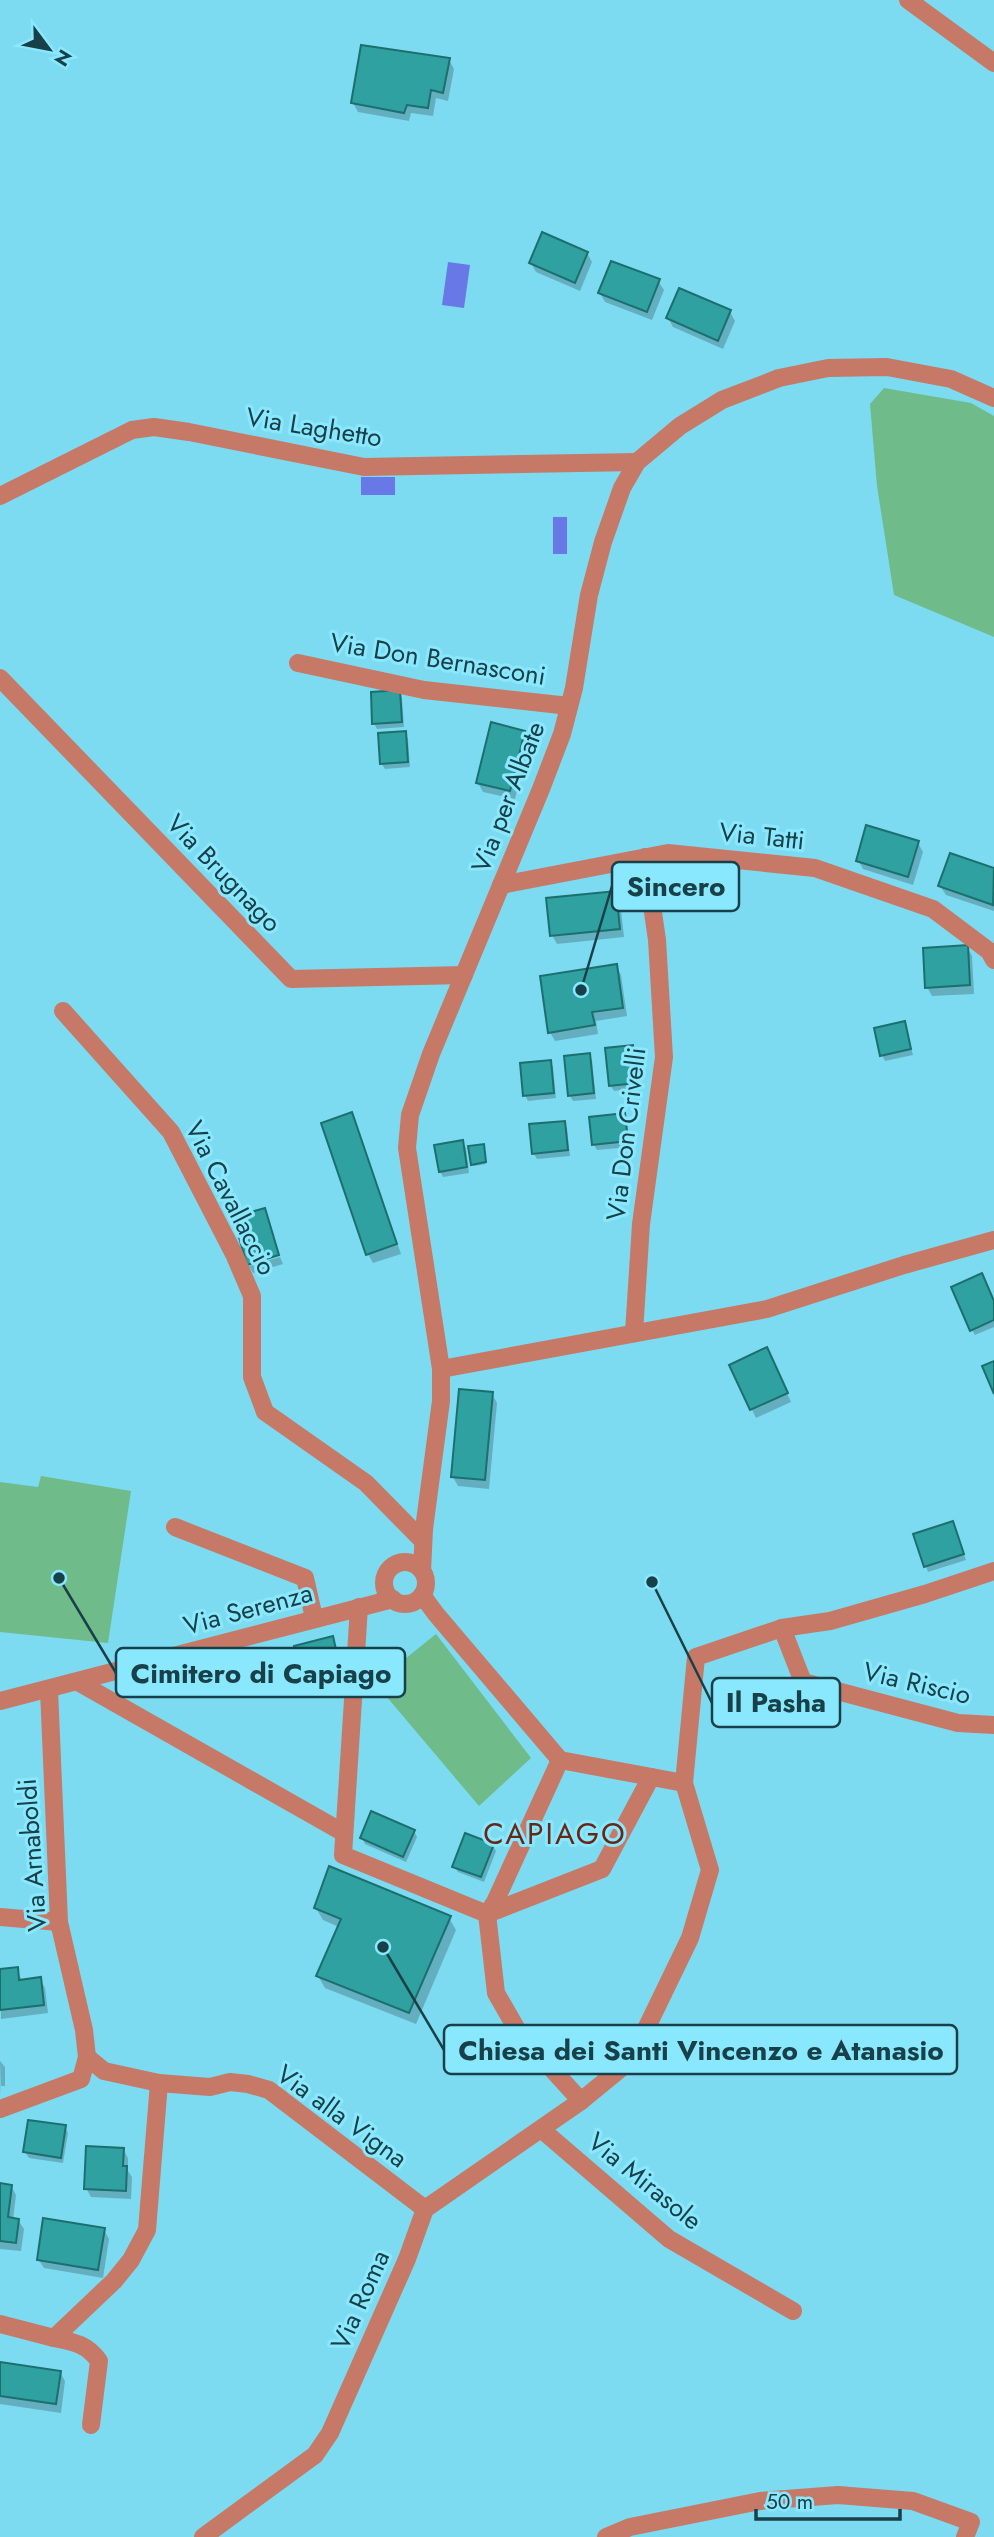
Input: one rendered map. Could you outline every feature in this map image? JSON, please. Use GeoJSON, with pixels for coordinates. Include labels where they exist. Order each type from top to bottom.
{"type":"FeatureCollection","features":[{"type":"Feature","properties":{"kind":"street"},"geometry":{"type":"LineString","coordinates":[[908,0],[994,62]]}},
{"type":"Feature","properties":{"kind":"street","name":"Via per Albate"},"geometry":{"type":"LineString","coordinates":[[422,1570],[422,1534],[442,1401],[440,1369],[407,1148],[411,1115],[415,1095],[562,734],[583,641],[589,595],[622,488],[636,462],[680,426],[722,400],[779,378],[828,368],[887,366],[951,379],[994,398]]}},
{"type":"Feature","properties":{"kind":"street","name":"Via Laghetto"},"geometry":{"type":"LineString","coordinates":[[0,496],[132,430],[154,427],[365,467],[636,462]]}},
{"type":"Feature","properties":{"kind":"street","name":"Via Don Bernasconi"},"geometry":{"type":"LineString","coordinates":[[298,663],[424,690],[569,706]]}},
{"type":"Feature","properties":{"kind":"street","name":"Via Brugnago"},"geometry":{"type":"LineString","coordinates":[[0,678],[290,979],[464,975]]}},
{"type":"Feature","properties":{"kind":"street","name":"Via Tatti"},"geometry":{"type":"LineString","coordinates":[[502,885],[668,853],[815,867],[933,909],[989,951],[994,960]]}},
{"type":"Feature","properties":{"kind":"street","name":"Via Don Crivelli"},"geometry":{"type":"LineString","coordinates":[[634,1333],[641,1224],[664,1057],[657,940],[645,857]]}},
{"type":"Feature","properties":{"kind":"street","name":"Via Cavallaccio"},"geometry":{"type":"LineString","coordinates":[[63,1011],[170,1132],[234,1254],[252,1296],[252,1377],[265,1412],[366,1483],[422,1534]]}},
{"type":"Feature","properties":{"kind":"street"},"geometry":{"type":"LineString","coordinates":[[440,1369],[767,1309],[904,1265],[994,1240]]}},
{"type":"Feature","properties":{"kind":"street"},"geometry":{"type":"LineString","coordinates":[[175,1527],[305,1578],[314,1618]]}},
{"type":"Feature","properties":{"kind":"street","name":"Via per Albate"},"geometry":{"type":"LineString","coordinates":[[404,1562],[422,1534]]}},
{"type":"Feature","properties":{"kind":"street"},"geometry":{"type":"LineString","coordinates":[[404,1562],[422,1570],[426,1583],[422,1595],[413,1602],[405,1603],[393,1599],[387,1593],[385,1581],[391,1568],[404,1562]]}},
{"type":"Feature","properties":{"kind":"street"},"geometry":{"type":"LineString","coordinates":[[425,2209],[581,2101],[620,2069],[646,2029],[690,1938],[710,1870],[684,1783],[696,1657],[782,1628],[841,1617],[925,1594],[994,1571]]}},
{"type":"Feature","properties":{"kind":"street","name":"Via Serenza"},"geometry":{"type":"LineString","coordinates":[[353,1608],[385,1581]]}},
{"type":"Feature","properties":{"kind":"street"},"geometry":{"type":"LineString","coordinates":[[422,1595],[560,1760],[684,1783]]}},
{"type":"Feature","properties":{"kind":"street","name":"Via Serenza"},"geometry":{"type":"LineString","coordinates":[[0,1701],[393,1599]]}},
{"type":"Feature","properties":{"kind":"street"},"geometry":{"type":"LineString","coordinates":[[353,1608],[343,1855],[487,1914],[602,1869],[651,1777]]}},
{"type":"Feature","properties":{"kind":"street","name":"Via Riscio"},"geometry":{"type":"LineString","coordinates":[[782,1628],[803,1682],[958,1723],[994,1725]]}},
{"type":"Feature","properties":{"kind":"street"},"geometry":{"type":"LineString","coordinates":[[78,1682],[344,1833]]}},
{"type":"Feature","properties":{"kind":"street","name":"Via Arnaboldi"},"geometry":{"type":"LineString","coordinates":[[49,1690],[59,1922],[84,2030],[87,2057]]}},
{"type":"Feature","properties":{"kind":"street"},"geometry":{"type":"LineString","coordinates":[[560,1760],[487,1914],[496,1993],[519,2033],[581,2101]]}},
{"type":"Feature","properties":{"kind":"street"},"geometry":{"type":"LineString","coordinates":[[0,1917],[59,1922]]}},
{"type":"Feature","properties":{"kind":"street"},"geometry":{"type":"LineString","coordinates":[[1,2107],[81,2079],[87,2057]]}},
{"type":"Feature","properties":{"kind":"street","name":"Via alla Vigna"},"geometry":{"type":"LineString","coordinates":[[87,2057],[104,2071],[159,2083],[210,2087],[230,2082],[269,2090],[425,2209]]}},
{"type":"Feature","properties":{"kind":"street"},"geometry":{"type":"LineString","coordinates":[[54,2338],[114,2281],[131,2260],[148,2230],[159,2083]]}},
{"type":"Feature","properties":{"kind":"street","name":"Via Mirasole"},"geometry":{"type":"LineString","coordinates":[[541,2129],[669,2239],[793,2311]]}},
{"type":"Feature","properties":{"kind":"street","name":"Via Roma"},"geometry":{"type":"LineString","coordinates":[[203,2537],[315,2455],[330,2434],[407,2259],[425,2209]]}},
{"type":"Feature","properties":{"kind":"street"},"geometry":{"type":"LineString","coordinates":[[0,2324],[80,2343],[91,2350],[99,2361],[91,2425]]}},
{"type":"Feature","properties":{"kind":"street"},"geometry":{"type":"LineString","coordinates":[[606,2537],[630,2527],[760,2501],[838,2495],[913,2501],[971,2522],[965,2537]]}},
{"type":"Feature","properties":{"kind":"green space"},"geometry":{"type":"Polygon","coordinates":[[[884,388],[971,403],[994,416],[994,637],[894,595],[877,486],[870,404],[884,388]]]}},
{"type":"Feature","properties":{"kind":"green space"},"geometry":{"type":"Polygon","coordinates":[[[41,1476],[131,1491],[108,1643],[0,1632],[0,1482],[38,1487],[41,1476]]]}},
{"type":"Feature","properties":{"kind":"green space"},"geometry":{"type":"Polygon","coordinates":[[[436,1634],[531,1758],[479,1806],[375,1683],[436,1634]]]}},
{"type":"Feature","properties":{"kind":"water"},"geometry":{"type":"Polygon","coordinates":[[[448,262],[470,265],[464,308],[442,305],[448,262]]]}},
{"type":"Feature","properties":{"kind":"water"},"geometry":{"type":"Polygon","coordinates":[[[361,477],[395,477],[395,495],[361,495],[361,477]]]}},
{"type":"Feature","properties":{"kind":"water"},"geometry":{"type":"Polygon","coordinates":[[[553,517],[567,517],[567,554],[553,554],[553,517]]]}},
{"type":"Feature","properties":{"kind":"building"},"geometry":{"type":"Polygon","coordinates":[[[361,45],[450,58],[443,93],[431,90],[428,108],[407,105],[404,113],[351,103],[361,45]]]}},
{"type":"Feature","properties":{"kind":"building"},"geometry":{"type":"Polygon","coordinates":[[[542,232],[588,252],[575,283],[529,263],[542,232]]]}},
{"type":"Feature","properties":{"kind":"building"},"geometry":{"type":"Polygon","coordinates":[[[611,261],[660,279],[647,312],[598,293],[611,261]]]}},
{"type":"Feature","properties":{"kind":"building"},"geometry":{"type":"Polygon","coordinates":[[[679,288],[731,310],[718,341],[666,318],[679,288]]]}},
{"type":"Feature","properties":{"kind":"building"},"geometry":{"type":"Polygon","coordinates":[[[400,690],[402,722],[372,724],[371,692],[400,690]]]}},
{"type":"Feature","properties":{"kind":"building"},"geometry":{"type":"Polygon","coordinates":[[[491,722],[525,731],[510,791],[476,783],[491,722]]]}},
{"type":"Feature","properties":{"kind":"building"},"geometry":{"type":"Polygon","coordinates":[[[406,731],[408,762],[380,764],[378,733],[406,731]]]}},
{"type":"Feature","properties":{"kind":"building"},"geometry":{"type":"Polygon","coordinates":[[[866,825],[919,841],[908,877],[856,861],[866,825]]]}},
{"type":"Feature","properties":{"kind":"building"},"geometry":{"type":"Polygon","coordinates":[[[950,853],[994,868],[993,905],[938,886],[950,853]]]}},
{"type":"Feature","properties":{"kind":"building"},"geometry":{"type":"Polygon","coordinates":[[[616,891],[620,929],[550,936],[546,898],[616,891]]]}},
{"type":"Feature","properties":{"kind":"building"},"geometry":{"type":"Polygon","coordinates":[[[968,945],[970,985],[925,988],[923,948],[968,945]]]}},
{"type":"Feature","properties":{"kind":"building"},"geometry":{"type":"Polygon","coordinates":[[[617,964],[623,1008],[592,1012],[595,1025],[548,1033],[540,976],[617,964]]]}},
{"type":"Feature","properties":{"kind":"building"},"geometry":{"type":"Polygon","coordinates":[[[905,1021],[911,1049],[880,1056],[874,1028],[905,1021]]]}},
{"type":"Feature","properties":{"kind":"building"},"geometry":{"type":"Polygon","coordinates":[[[633,1045],[637,1083],[609,1086],[605,1048],[633,1045]]]}},
{"type":"Feature","properties":{"kind":"building"},"geometry":{"type":"Polygon","coordinates":[[[590,1053],[594,1093],[568,1096],[564,1056],[590,1053]]]}},
{"type":"Feature","properties":{"kind":"building"},"geometry":{"type":"Polygon","coordinates":[[[551,1060],[554,1093],[523,1096],[520,1063],[551,1060]]]}},
{"type":"Feature","properties":{"kind":"building"},"geometry":{"type":"Polygon","coordinates":[[[352,1112],[397,1244],[366,1255],[321,1123],[352,1112]]]}},
{"type":"Feature","properties":{"kind":"building"},"geometry":{"type":"Polygon","coordinates":[[[625,1113],[628,1141],[592,1145],[589,1117],[625,1113]]]}},
{"type":"Feature","properties":{"kind":"building"},"geometry":{"type":"Polygon","coordinates":[[[565,1121],[568,1150],[532,1154],[529,1124],[565,1121]]]}},
{"type":"Feature","properties":{"kind":"building"},"geometry":{"type":"Polygon","coordinates":[[[463,1140],[467,1167],[439,1172],[434,1145],[463,1140]]]}},
{"type":"Feature","properties":{"kind":"building"},"geometry":{"type":"Polygon","coordinates":[[[484,1144],[486,1162],[471,1165],[468,1146],[484,1144]]]}},
{"type":"Feature","properties":{"kind":"building"},"geometry":{"type":"Polygon","coordinates":[[[265,1208],[279,1255],[247,1265],[233,1217],[265,1208]]]}},
{"type":"Feature","properties":{"kind":"building"},"geometry":{"type":"Polygon","coordinates":[[[982,1273],[994,1301],[994,1320],[970,1331],[951,1287],[982,1273]]]}},
{"type":"Feature","properties":{"kind":"building"},"geometry":{"type":"Polygon","coordinates":[[[767,1347],[788,1393],[750,1410],[729,1365],[767,1347]]]}},
{"type":"Feature","properties":{"kind":"building"},"geometry":{"type":"Polygon","coordinates":[[[994,1361],[994,1394],[982,1366],[994,1361]]]}},
{"type":"Feature","properties":{"kind":"building"},"geometry":{"type":"Polygon","coordinates":[[[459,1389],[493,1392],[485,1480],[451,1477],[459,1389]]]}},
{"type":"Feature","properties":{"kind":"building"},"geometry":{"type":"Polygon","coordinates":[[[953,1521],[964,1554],[924,1567],[913,1534],[953,1521]]]}},
{"type":"Feature","properties":{"kind":"building"},"geometry":{"type":"Polygon","coordinates":[[[333,1636],[341,1672],[303,1681],[294,1646],[333,1636]]]}},
{"type":"Feature","properties":{"kind":"building"},"geometry":{"type":"Polygon","coordinates":[[[371,1811],[415,1830],[403,1857],[360,1838],[371,1811]]]}},
{"type":"Feature","properties":{"kind":"building"},"geometry":{"type":"Polygon","coordinates":[[[465,1833],[494,1844],[481,1877],[452,1867],[465,1833]]]}},
{"type":"Feature","properties":{"kind":"building"},"geometry":{"type":"Polygon","coordinates":[[[329,1866],[451,1916],[409,2013],[316,1976],[341,1919],[314,1908],[329,1866]]]}},
{"type":"Feature","properties":{"kind":"building"},"geometry":{"type":"Polygon","coordinates":[[[18,1967],[19,1980],[41,1977],[44,2005],[0,2010],[0,1969],[18,1967]]]}},
{"type":"Feature","properties":{"kind":"building"},"geometry":{"type":"Polygon","coordinates":[[[28,2120],[66,2125],[61,2158],[23,2152],[28,2120]]]}},
{"type":"Feature","properties":{"kind":"building"},"geometry":{"type":"Polygon","coordinates":[[[86,2146],[124,2148],[123,2166],[127,2166],[126,2191],[84,2189],[86,2146]]]}},
{"type":"Feature","properties":{"kind":"building"},"geometry":{"type":"Polygon","coordinates":[[[0,2183],[12,2185],[8,2217],[19,2219],[16,2243],[0,2241],[0,2183]]]}},
{"type":"Feature","properties":{"kind":"building"},"geometry":{"type":"Polygon","coordinates":[[[43,2218],[105,2228],[98,2270],[37,2260],[43,2218]]]}},
{"type":"Feature","properties":{"kind":"building"},"geometry":{"type":"Polygon","coordinates":[[[0,2362],[61,2371],[56,2404],[0,2396],[0,2362]]]}},
{"type":"Feature","properties":{"kind":"place","name":"Sincero"},"geometry":{"type":"Point","coordinates":[581,990]}},
{"type":"Feature","properties":{"kind":"place","name":"Cimitero di Capiago"},"geometry":{"type":"Point","coordinates":[59,1578]}},
{"type":"Feature","properties":{"kind":"place","name":"Il Pasha"},"geometry":{"type":"Point","coordinates":[652,1582]}},
{"type":"Feature","properties":{"kind":"place","name":"Chiesa dei Santi Vincenzo e Atanasio"},"geometry":{"type":"Point","coordinates":[383,1947]}},
{"type":"Feature","properties":{"kind":"district","name":"CAPIAGO"},"geometry":{"type":"Point","coordinates":[555,1834]}}]}
